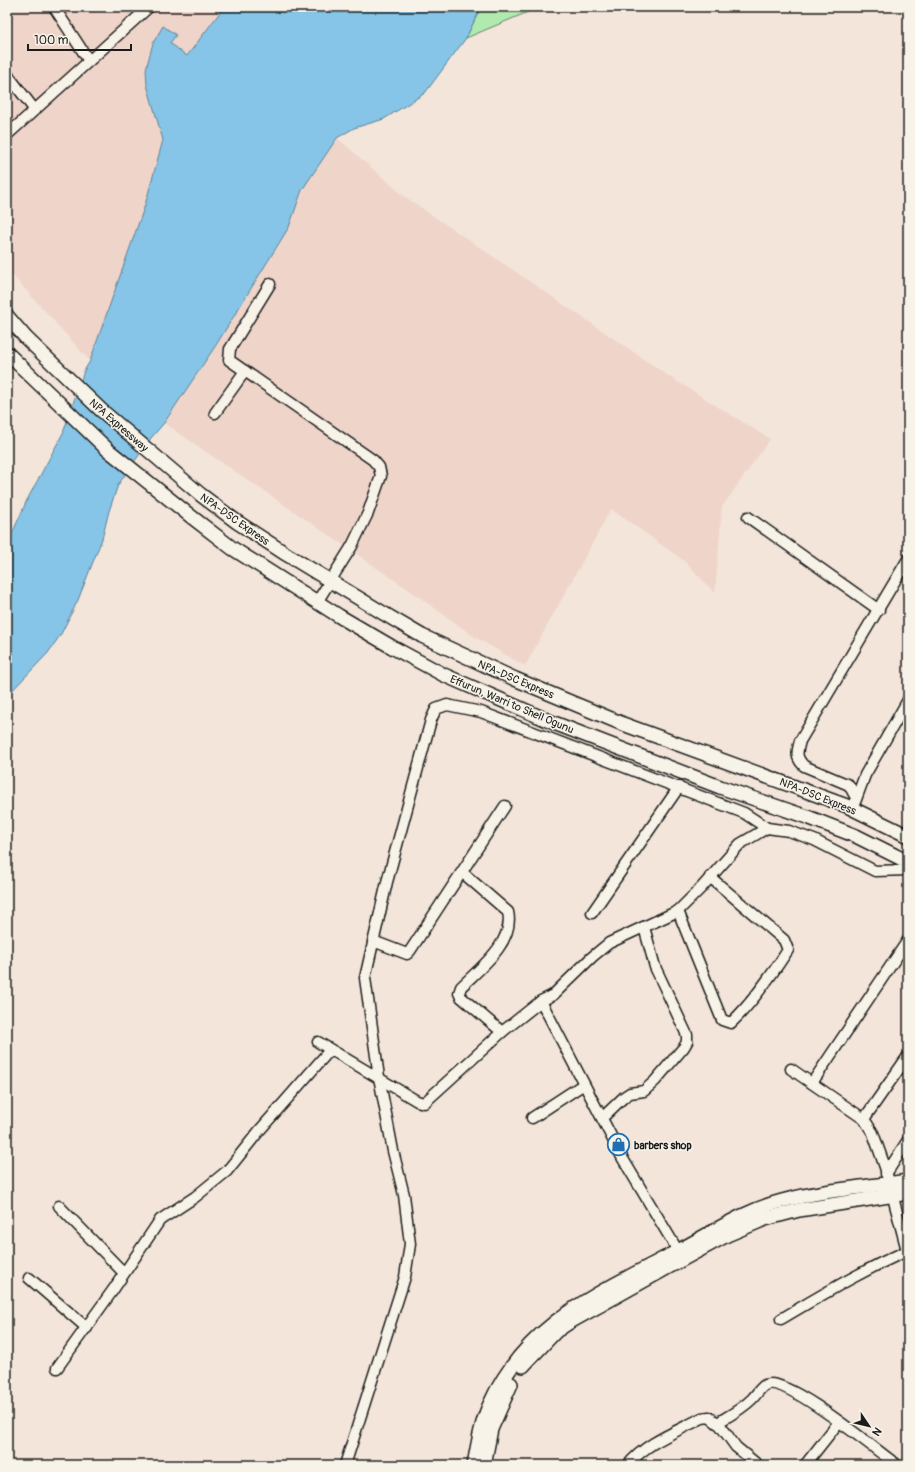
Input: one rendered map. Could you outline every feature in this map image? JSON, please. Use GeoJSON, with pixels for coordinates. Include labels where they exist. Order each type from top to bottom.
{"type":"FeatureCollection","features":[{"type":"Feature","properties":{"kind":"main road","name":"NPA Expressway"},"geometry":{"type":"LineString","coordinates":[[7,316],[26,338],[81,390],[133,438],[159,458]]}},
{"type":"Feature","properties":{"kind":"main road","name":"Effurun, Warri to Shell Ogunu"},"geometry":{"type":"LineString","coordinates":[[7,353],[71,416],[148,483],[232,548],[392,647],[495,699],[625,752],[856,836],[908,862]]}},
{"type":"Feature","properties":{"kind":"main road","name":"NPA-DSC Express"},"geometry":{"type":"LineString","coordinates":[[159,458],[201,495],[237,522],[330,582],[422,636],[515,680],[623,724],[791,784],[855,804],[908,836]]}},
{"type":"Feature","properties":{"kind":"main road"},"geometry":{"type":"LineString","coordinates":[[474,1465],[478,1440],[490,1404],[508,1372],[531,1343],[556,1320],[582,1303],[678,1251],[732,1219],[766,1206],[810,1195],[908,1181]]}},
{"type":"Feature","properties":{"kind":"main road"},"geometry":{"type":"LineString","coordinates":[[484,1465],[491,1429],[504,1395],[514,1379],[545,1342],[568,1323],[686,1258],[765,1218],[799,1210],[889,1184],[908,1193]]}},
{"type":"Feature","properties":{"kind":"street"},"geometry":{"type":"LineString","coordinates":[[54,7],[89,61]]}},
{"type":"Feature","properties":{"kind":"street"},"geometry":{"type":"LineString","coordinates":[[7,135],[34,109],[149,7]]}},
{"type":"Feature","properties":{"kind":"street"},"geometry":{"type":"LineString","coordinates":[[7,74],[34,109]]}},
{"type":"Feature","properties":{"kind":"street"},"geometry":{"type":"LineString","coordinates":[[270,284],[228,354],[228,360],[373,460],[379,467],[381,476],[368,514],[352,546],[317,602]]}},
{"type":"Feature","properties":{"kind":"street"},"geometry":{"type":"LineString","coordinates":[[215,413],[245,371]]}},
{"type":"Feature","properties":{"kind":"street"},"geometry":{"type":"LineString","coordinates":[[748,517],[879,610]]}},
{"type":"Feature","properties":{"kind":"street"},"geometry":{"type":"LineString","coordinates":[[855,804],[849,785],[804,766],[798,761],[796,754],[800,741],[908,559]]}},
{"type":"Feature","properties":{"kind":"street"},"geometry":{"type":"LineString","coordinates":[[855,804],[865,774],[908,700]]}},
{"type":"Feature","properties":{"kind":"street"},"geometry":{"type":"LineString","coordinates":[[345,1465],[406,1277],[410,1244],[404,1195],[393,1151],[379,1077],[365,978],[387,882],[431,720],[436,709],[447,705],[481,712],[744,813],[767,828],[789,831],[814,840],[875,871],[908,870]]}},
{"type":"Feature","properties":{"kind":"street"},"geometry":{"type":"LineString","coordinates":[[592,913],[679,787]]}},
{"type":"Feature","properties":{"kind":"street"},"geometry":{"type":"LineString","coordinates":[[373,941],[407,954],[412,949],[463,873],[505,806]]}},
{"type":"Feature","properties":{"kind":"street"},"geometry":{"type":"LineString","coordinates":[[318,1042],[379,1077],[416,1101],[424,1103],[502,1032],[541,1001],[553,995],[592,957],[609,943],[678,910],[702,888],[740,844],[767,828]]}},
{"type":"Feature","properties":{"kind":"street"},"geometry":{"type":"LineString","coordinates":[[463,873],[508,912],[510,919],[504,938],[496,952],[461,988],[459,993],[461,997],[502,1032]]}},
{"type":"Feature","properties":{"kind":"street"},"geometry":{"type":"LineString","coordinates":[[678,910],[722,1020],[731,1023],[747,1006],[788,950],[787,944],[769,926],[710,877]]}},
{"type":"Feature","properties":{"kind":"street"},"geometry":{"type":"LineString","coordinates":[[602,1118],[630,1093],[644,1091],[665,1070],[687,1042],[687,1035],[655,967],[644,927]]}},
{"type":"Feature","properties":{"kind":"street"},"geometry":{"type":"LineString","coordinates":[[812,1083],[908,940]]}},
{"type":"Feature","properties":{"kind":"street"},"geometry":{"type":"LineString","coordinates":[[541,1001],[624,1159],[678,1251]]}},
{"type":"Feature","properties":{"kind":"street"},"geometry":{"type":"LineString","coordinates":[[57,1368],[87,1328],[160,1220],[195,1197],[227,1171],[259,1130],[330,1050]]}},
{"type":"Feature","properties":{"kind":"street"},"geometry":{"type":"LineString","coordinates":[[864,1119],[908,1056]]}},
{"type":"Feature","properties":{"kind":"street"},"geometry":{"type":"LineString","coordinates":[[781,1319],[880,1263],[908,1252],[873,1133],[864,1119],[791,1069]]}},
{"type":"Feature","properties":{"kind":"street"},"geometry":{"type":"LineString","coordinates":[[532,1118],[584,1084]]}},
{"type":"Feature","properties":{"kind":"street"},"geometry":{"type":"LineString","coordinates":[[889,1184],[908,1140]]}},
{"type":"Feature","properties":{"kind":"street"},"geometry":{"type":"LineString","coordinates":[[59,1206],[124,1272]]}},
{"type":"Feature","properties":{"kind":"street"},"geometry":{"type":"LineString","coordinates":[[29,1278],[87,1328]]}},
{"type":"Feature","properties":{"kind":"street"},"geometry":{"type":"LineString","coordinates":[[717,1423],[752,1399],[764,1385],[771,1384],[793,1390],[897,1465]]}},
{"type":"Feature","properties":{"kind":"street"},"geometry":{"type":"LineString","coordinates":[[632,1463],[642,1450],[660,1439],[702,1418],[709,1417],[717,1423],[736,1447],[758,1465]]}},
{"type":"Feature","properties":{"kind":"street"},"geometry":{"type":"LineString","coordinates":[[805,1465],[839,1422]]}},
{"type":"Feature","properties":{"kind":"shaded area"},"geometry":{"type":"Polygon","coordinates":[[[7,7],[224,7],[187,56],[170,43],[163,26],[160,129],[163,140],[145,206],[90,361],[7,269],[7,7]]]}},
{"type":"Feature","properties":{"kind":"shaded area"},"geometry":{"type":"Polygon","coordinates":[[[337,138],[404,196],[670,377],[770,439],[722,507],[715,593],[683,560],[611,509],[525,666],[475,637],[405,587],[164,423],[216,345],[289,227],[302,190],[337,138]]]}},
{"type":"Feature","properties":{"kind":"green space"},"geometry":{"type":"Polygon","coordinates":[[[481,7],[540,7],[466,38],[481,7]]]}},
{"type":"Feature","properties":{"kind":"water"},"geometry":{"type":"Polygon","coordinates":[[[224,7],[481,7],[466,38],[425,93],[384,119],[354,128],[337,138],[302,190],[289,227],[216,345],[164,423],[151,438],[118,485],[109,511],[102,539],[78,600],[61,634],[48,653],[7,696],[7,545],[27,500],[63,433],[84,371],[90,361],[145,205],[163,140],[147,85],[146,69],[153,43],[163,26],[176,35],[170,43],[187,56],[224,7]]]}},
{"type":"Feature","properties":{"kind":"place","name":"barbers shop"},"geometry":{"type":"Point","coordinates":[619,1145]}}]}
